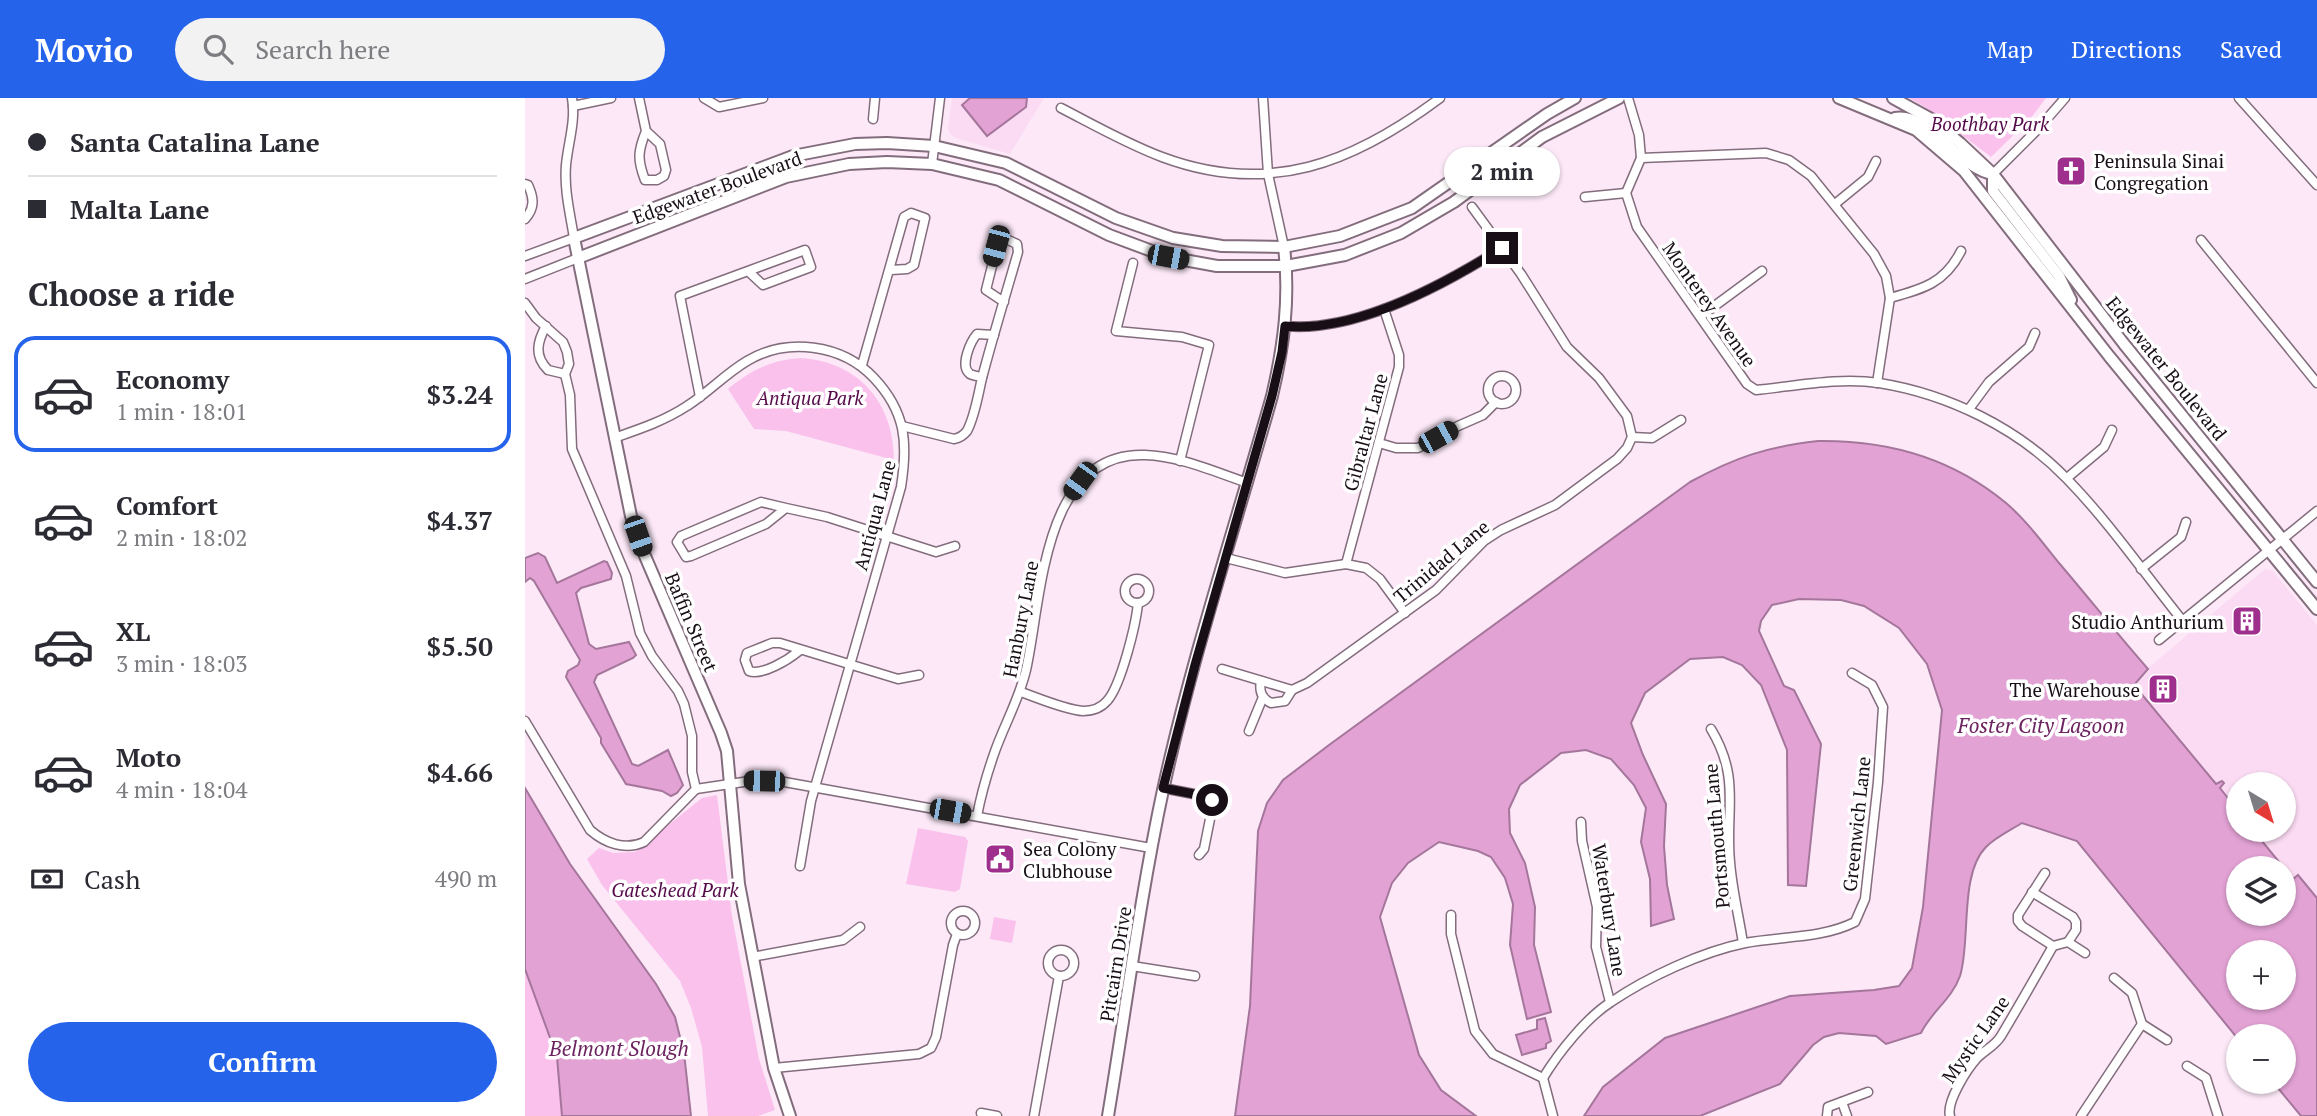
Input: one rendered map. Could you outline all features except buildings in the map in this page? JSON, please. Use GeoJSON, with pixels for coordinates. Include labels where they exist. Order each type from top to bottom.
{"type":"FeatureCollection","features":[{"type":"Feature","properties":{"kind":"street"},"geometry":{"type":"LineString","coordinates":[[573,102],[611,98]]}},
{"type":"Feature","properties":{"kind":"street"},"geometry":{"type":"LineString","coordinates":[[639,98],[646,131],[638,153],[643,176],[649,181],[664,176],[667,170],[660,144],[646,131]]}},
{"type":"Feature","properties":{"kind":"street"},"geometry":{"type":"LineString","coordinates":[[704,98],[719,107],[762,98]]}},
{"type":"Feature","properties":{"kind":"street"},"geometry":{"type":"LineString","coordinates":[[873,119],[875,98]]}},
{"type":"Feature","properties":{"kind":"street"},"geometry":{"type":"LineString","coordinates":[[932,164],[940,98]]}},
{"type":"Feature","properties":{"kind":"street"},"geometry":{"type":"LineString","coordinates":[[1263,98],[1269,174],[1284,247]]}},
{"type":"Feature","properties":{"kind":"street"},"geometry":{"type":"LineString","coordinates":[[1061,108],[1145,150],[1189,166],[1225,172],[1269,174],[1321,165],[1349,155],[1386,136],[1440,98]]}},
{"type":"Feature","properties":{"kind":"street","name":"Edgewater Boulevard"},"geometry":{"type":"LineString","coordinates":[[525,256],[793,156],[855,144],[887,143],[934,146],[1006,163],[1116,218],[1173,238],[1222,246],[1284,247],[1340,236],[1412,208],[1574,98]]}},
{"type":"Feature","properties":{"kind":"street","name":"Edgewater Boulevard"},"geometry":{"type":"LineString","coordinates":[[525,279],[802,173],[862,163],[887,162],[932,164],[999,180],[1109,235],[1168,257],[1217,266],[1286,266],[1345,255],[1401,233],[1454,202],[1542,137],[1619,98]]}},
{"type":"Feature","properties":{"kind":"street"},"geometry":{"type":"LineString","coordinates":[[1585,197],[1626,193],[1641,158],[1639,135],[1628,98]]}},
{"type":"Feature","properties":{"kind":"street","name":"Edgewater Boulevard"},"geometry":{"type":"LineString","coordinates":[[1839,98],[1916,130],[1963,171],[2317,609]]}},
{"type":"Feature","properties":{"kind":"street","name":"Edgewater Boulevard"},"geometry":{"type":"LineString","coordinates":[[1893,98],[1931,119],[1993,174],[2124,344],[2317,582]]}},
{"type":"Feature","properties":{"kind":"street"},"geometry":{"type":"LineString","coordinates":[[1993,174],[2065,98]]}},
{"type":"Feature","properties":{"kind":"street"},"geometry":{"type":"LineString","coordinates":[[2238,98],[2317,185]]}},
{"type":"Feature","properties":{"kind":"street","name":"Baffin Street"},"geometry":{"type":"LineString","coordinates":[[573,102],[566,164],[566,191],[614,438],[631,516],[645,556],[721,733],[730,766],[739,884],[774,1068],[790,1116]]}},
{"type":"Feature","properties":{"kind":"street","name":"Edgewater Boulevard"},"geometry":{"type":"LineString","coordinates":[[1891,119],[1909,118],[1942,139],[1971,167],[1981,173],[1993,174]]}},
{"type":"Feature","properties":{"kind":"street"},"geometry":{"type":"LineString","coordinates":[[1641,158],[1755,153],[1779,156],[1800,166],[1835,204],[1881,264],[1890,298],[1877,383]]}},
{"type":"Feature","properties":{"kind":"street"},"geometry":{"type":"LineString","coordinates":[[1835,204],[1868,177],[1876,161]]}},
{"type":"Feature","properties":{"kind":"street","name":"Edgewater Boulevard"},"geometry":{"type":"LineString","coordinates":[[1993,174],[1993,191],[2059,276],[2081,320]]}},
{"type":"Feature","properties":{"kind":"street"},"geometry":{"type":"LineString","coordinates":[[525,184],[533,197],[532,211],[525,219]]}},
{"type":"Feature","properties":{"kind":"street","name":"Monterey Avenue"},"geometry":{"type":"LineString","coordinates":[[1626,193],[1637,227],[1747,384],[1756,390],[1829,382],[1877,383],[1911,390],[1969,410],[2025,444],[2067,478],[2182,620]]}},
{"type":"Feature","properties":{"kind":"street"},"geometry":{"type":"LineString","coordinates":[[1472,207],[1538,299],[1567,347],[1599,378],[1627,415],[1632,437],[1652,438],[1681,420]]}},
{"type":"Feature","properties":{"kind":"street"},"geometry":{"type":"LineString","coordinates":[[862,365],[904,217],[911,213],[925,218],[914,264],[907,269],[891,270]]}},
{"type":"Feature","properties":{"kind":"street"},"geometry":{"type":"LineString","coordinates":[[902,426],[943,438],[959,438],[966,432],[1004,302],[1018,248],[1012,240],[1001,239],[996,246],[986,290],[1004,302]]}},
{"type":"Feature","properties":{"kind":"street"},"geometry":{"type":"LineString","coordinates":[[2201,240],[2317,383]]}},
{"type":"Feature","properties":{"kind":"street","name":"Pitcairn Drive"},"geometry":{"type":"LineString","coordinates":[[1108,1116],[1163,788],[1282,352],[1285,326],[1284,247]]}},
{"type":"Feature","properties":{"kind":"street"},"geometry":{"type":"LineString","coordinates":[[1285,326],[1317,325],[1384,309],[1452,278],[1502,248]]}},
{"type":"Feature","properties":{"kind":"street"},"geometry":{"type":"LineString","coordinates":[[700,397],[680,296],[805,250],[811,267],[763,285],[748,271]]}},
{"type":"Feature","properties":{"kind":"street"},"geometry":{"type":"LineString","coordinates":[[1890,298],[1932,284],[1953,267],[1961,251]]}},
{"type":"Feature","properties":{"kind":"street"},"geometry":{"type":"LineString","coordinates":[[1133,263],[1116,331],[1182,337],[1209,345],[1180,461]]}},
{"type":"Feature","properties":{"kind":"street"},"geometry":{"type":"LineString","coordinates":[[1701,316],[1762,271]]}},
{"type":"Feature","properties":{"kind":"street"},"geometry":{"type":"LineString","coordinates":[[525,304],[563,342],[569,364],[565,374],[570,395],[572,449],[626,576],[641,633],[652,656],[678,691],[684,704],[692,736],[692,772],[696,789]]}},
{"type":"Feature","properties":{"kind":"street","name":"Gibraltar Lane"},"geometry":{"type":"LineString","coordinates":[[1346,564],[1399,368],[1399,355],[1384,309]]}},
{"type":"Feature","properties":{"kind":"street"},"geometry":{"type":"LineString","coordinates":[[546,327],[538,342],[539,357],[548,370],[565,374]]}},
{"type":"Feature","properties":{"kind":"street"},"geometry":{"type":"LineString","coordinates":[[1969,410],[1989,382],[2029,347],[2035,333]]}},
{"type":"Feature","properties":{"kind":"street"},"geometry":{"type":"LineString","coordinates":[[982,377],[969,373],[966,368],[972,340],[977,334],[994,335]]}},
{"type":"Feature","properties":{"kind":"street","name":"Antiqua Lane"},"geometry":{"type":"LineString","coordinates":[[614,438],[653,425],[700,397],[744,362],[782,348],[810,347],[830,351],[862,365],[890,397],[902,426],[906,446],[901,487],[815,787],[800,866]]}},
{"type":"Feature","properties":{"kind":"street"},"geometry":{"type":"LineString","coordinates":[[1379,443],[1396,448],[1418,448],[1483,415],[1496,402]]}},
{"type":"Feature","properties":{"kind":"street"},"geometry":{"type":"LineString","coordinates":[[2067,478],[2103,447],[2112,430]]}},
{"type":"Feature","properties":{"kind":"street","name":"Trinidad Lane"},"geometry":{"type":"LineString","coordinates":[[1263,697],[1271,703],[1280,703],[1288,698],[1292,690],[1320,676],[1436,590],[1484,541],[1501,530],[1555,505],[1617,459],[1632,437]]}},
{"type":"Feature","properties":{"kind":"street","name":"Hanbury Lane"},"geometry":{"type":"LineString","coordinates":[[977,816],[994,754],[1021,692],[1037,597],[1062,509],[1080,481],[1109,461],[1143,455],[1180,461],[1248,483]]}},
{"type":"Feature","properties":{"kind":"street"},"geometry":{"type":"LineString","coordinates":[[786,508],[766,524],[691,556],[685,557],[677,542],[681,536],[761,502],[827,517],[936,552],[955,546]]}},
{"type":"Feature","properties":{"kind":"street"},"geometry":{"type":"LineString","coordinates":[[2159,640],[2317,511]]}},
{"type":"Feature","properties":{"kind":"street"},"geometry":{"type":"LineString","coordinates":[[2141,569],[2181,537],[2186,522]]}},
{"type":"Feature","properties":{"kind":"street"},"geometry":{"type":"LineString","coordinates":[[1226,558],[1285,572],[1346,564],[1366,568],[1373,572],[1405,613]]}},
{"type":"Feature","properties":{"kind":"street"},"geometry":{"type":"LineString","coordinates":[[1021,692],[1079,710],[1092,710],[1107,702],[1121,672],[1138,603]]}},
{"type":"Feature","properties":{"kind":"street"},"geometry":{"type":"LineString","coordinates":[[799,650],[790,658],[756,673],[749,671],[744,660],[747,653],[772,643],[799,650],[898,679],[919,675]]}},
{"type":"Feature","properties":{"kind":"street"},"geometry":{"type":"LineString","coordinates":[[1222,669],[1292,690]]}},
{"type":"Feature","properties":{"kind":"street","name":"Greenwich Lane"},"geometry":{"type":"LineString","coordinates":[[1543,1078],[1566,1046],[1610,1002],[1673,968],[1743,943],[1838,931],[1855,922],[1865,899],[1883,707],[1871,685],[1852,673]]}},
{"type":"Feature","properties":{"kind":"street"},"geometry":{"type":"LineString","coordinates":[[1249,731],[1263,697],[1261,681]]}},
{"type":"Feature","properties":{"kind":"street"},"geometry":{"type":"LineString","coordinates":[[525,721],[590,830],[611,844],[637,846],[644,842],[655,834],[696,789],[731,783],[779,782],[1151,848]]}},
{"type":"Feature","properties":{"kind":"street","name":"Portsmouth Lane"},"geometry":{"type":"LineString","coordinates":[[1711,729],[1723,750],[1730,774],[1730,862],[1743,943]]}},
{"type":"Feature","properties":{"kind":"street"},"geometry":{"type":"LineString","coordinates":[[1163,788],[1212,800],[1204,849],[1199,855]]}},
{"type":"Feature","properties":{"kind":"street","name":"Waterbury Lane"},"geometry":{"type":"LineString","coordinates":[[1581,822],[1582,841],[1597,907],[1596,947],[1610,1002]]}},
{"type":"Feature","properties":{"kind":"street"},"geometry":{"type":"LineString","coordinates":[[2032,892],[2077,922],[2076,930],[2068,942],[2053,946],[2018,921],[2018,915],[2032,892],[2045,873]]}},
{"type":"Feature","properties":{"kind":"street"},"geometry":{"type":"LineString","coordinates":[[1451,915],[1451,934],[1475,1031],[1493,1054],[1543,1078],[1553,1116]]}},
{"type":"Feature","properties":{"kind":"street"},"geometry":{"type":"LineString","coordinates":[[752,957],[843,940],[860,928]]}},
{"type":"Feature","properties":{"kind":"street"},"geometry":{"type":"LineString","coordinates":[[774,1068],[919,1054],[931,1048],[936,1037],[957,934]]}},
{"type":"Feature","properties":{"kind":"street"},"geometry":{"type":"LineString","coordinates":[[2068,942],[2085,953]]}},
{"type":"Feature","properties":{"kind":"street","name":"Mystic Lane"},"geometry":{"type":"LineString","coordinates":[[1950,1116],[1948,1110],[1951,1101],[1970,1068],[1999,1038],[2053,946]]}},
{"type":"Feature","properties":{"kind":"street"},"geometry":{"type":"LineString","coordinates":[[1132,966],[1195,976]]}},
{"type":"Feature","properties":{"kind":"street"},"geometry":{"type":"LineString","coordinates":[[1034,1116],[1059,976]]}},
{"type":"Feature","properties":{"kind":"street"},"geometry":{"type":"LineString","coordinates":[[2114,978],[2132,993],[2142,1024],[2167,1040]]}},
{"type":"Feature","properties":{"kind":"street"},"geometry":{"type":"LineString","coordinates":[[2081,1116],[2142,1024]]}},
{"type":"Feature","properties":{"kind":"street"},"geometry":{"type":"LineString","coordinates":[[2187,1066],[2206,1078],[2218,1116]]}},
{"type":"Feature","properties":{"kind":"street"},"geometry":{"type":"LineString","coordinates":[[1827,1116],[1828,1107],[1868,1092]]}},
{"type":"Feature","properties":{"kind":"street"},"geometry":{"type":"LineString","coordinates":[[1842,1102],[1847,1116]]}},
{"type":"Feature","properties":{"kind":"street"},"geometry":{"type":"LineString","coordinates":[[981,1113],[997,1116]]}},
{"type":"Feature","properties":{"kind":"shaded area"},"geometry":{"type":"Polygon","coordinates":[[[952,98],[1044,98],[1010,154],[950,134],[948,128],[952,98]]]}},
{"type":"Feature","properties":{"kind":"shaded area"},"geometry":{"type":"Polygon","coordinates":[[[2265,569],[2273,571],[2317,625],[2317,898],[2299,875],[2296,877],[2296,856],[2274,856],[2263,842],[2296,842],[2296,772],[2226,772],[2226,796],[2219,787],[2222,781],[2216,785],[2133,684],[2147,669],[2265,569]]]}},
{"type":"Feature","properties":{"kind":"green space","name":"Boothbay Park"},"geometry":{"type":"Polygon","coordinates":[[[1909,98],[2046,98],[2030,119],[1991,157],[1909,98]]]}},
{"type":"Feature","properties":{"kind":"green space","name":"Antiqua Park"},"geometry":{"type":"Polygon","coordinates":[[[801,358],[822,361],[840,368],[869,389],[888,421],[894,460],[786,431],[754,429],[728,389],[762,367],[801,358]]]}},
{"type":"Feature","properties":{"kind":"green space","name":"Gateshead Park"},"geometry":{"type":"Polygon","coordinates":[[[717,795],[732,916],[759,1059],[775,1110],[758,1116],[708,1116],[702,1047],[680,981],[602,885],[587,859],[599,848],[613,853],[635,852],[702,798],[717,795]]]}},
{"type":"Feature","properties":{"kind":"green space"},"geometry":{"type":"Polygon","coordinates":[[[918,828],[965,837],[968,841],[960,889],[955,892],[906,884],[918,828]]]}},
{"type":"Feature","properties":{"kind":"green space"},"geometry":{"type":"Polygon","coordinates":[[[994,917],[1016,921],[1012,943],[990,939],[994,917]]]}},
{"type":"Feature","properties":{"kind":"green space"},"geometry":{"type":"Polygon","coordinates":[[[525,969],[557,1057],[562,1116],[525,1116],[525,969]]]}},
{"type":"Feature","properties":{"kind":"water"},"geometry":{"type":"Polygon","coordinates":[[[970,98],[1027,98],[1026,107],[987,136],[962,105],[970,98]]]}},
{"type":"Feature","properties":{"kind":"water","name":"Foster City Lagoon"},"geometry":{"type":"Polygon","coordinates":[[[1818,441],[1869,444],[1918,455],[1964,474],[2006,503],[2027,524],[2148,669],[2134,685],[2216,784],[2222,781],[2224,783],[2220,788],[2226,796],[2226,842],[2263,842],[2274,856],[2226,856],[2226,926],[2296,926],[2298,875],[2317,898],[2317,1116],[2301,1116],[2283,1094],[2296,1094],[2296,1024],[2226,1024],[2077,841],[2022,823],[1990,843],[1978,859],[1969,891],[1960,976],[1952,992],[1921,1033],[1886,1044],[1876,1036],[1839,1033],[1824,1037],[1813,1045],[1780,1084],[1700,1116],[1584,1116],[1603,1087],[1665,1038],[1790,996],[1899,986],[1912,968],[1923,907],[1942,710],[1927,664],[1899,628],[1864,606],[1841,600],[1799,599],[1772,605],[1761,621],[1759,631],[1784,686],[1794,690],[1821,744],[1806,886],[1788,885],[1787,750],[1761,685],[1742,665],[1723,657],[1690,659],[1645,693],[1631,723],[1666,804],[1664,846],[1667,885],[1674,919],[1651,926],[1650,879],[1641,842],[1646,808],[1634,785],[1611,759],[1586,750],[1561,753],[1520,785],[1509,809],[1510,833],[1525,863],[1535,907],[1534,945],[1551,1012],[1527,1019],[1510,945],[1513,904],[1505,878],[1491,857],[1478,851],[1439,842],[1408,863],[1392,883],[1380,917],[1419,1055],[1441,1090],[1476,1116],[1235,1116],[1250,1006],[1258,831],[1267,803],[1283,780],[1690,482],[1722,466],[1767,450],[1818,441]]]}},
{"type":"Feature","properties":{"kind":"water"},"geometry":{"type":"Polygon","coordinates":[[[538,553],[545,557],[557,583],[607,562],[612,573],[611,579],[581,588],[576,593],[589,644],[596,649],[629,642],[636,655],[597,675],[594,682],[632,764],[638,766],[668,750],[683,785],[677,793],[671,796],[662,791],[626,784],[601,743],[601,738],[566,677],[568,671],[578,665],[580,660],[534,581],[530,578],[525,582],[525,558],[538,553]]]}},
{"type":"Feature","properties":{"kind":"water","name":"Belmont Slough"},"geometry":{"type":"Polygon","coordinates":[[[525,788],[570,864],[656,984],[675,1017],[684,1053],[691,1116],[562,1116],[557,1057],[525,969],[525,788]]]}},
{"type":"Feature","properties":{"kind":"water"},"geometry":{"type":"Polygon","coordinates":[[[1545,1018],[1551,1041],[1546,1044],[1546,1048],[1522,1055],[1516,1035],[1537,1029],[1537,1020],[1545,1018]]]}},
{"type":"Feature","properties":{"kind":"place","name":"Peninsula Sinai Congregation"},"geometry":{"type":"Point","coordinates":[2071,171]}},
{"type":"Feature","properties":{"kind":"place","name":"Studio Anthurium"},"geometry":{"type":"Point","coordinates":[2247,621]}},
{"type":"Feature","properties":{"kind":"place","name":"The Warehouse"},"geometry":{"type":"Point","coordinates":[2163,689]}},
{"type":"Feature","properties":{"kind":"place","name":"Sea Colony Clubhouse"},"geometry":{"type":"Point","coordinates":[1000,859]}},
{"type":"Feature","properties":{"kind":"route"},"geometry":{"type":"LineString","coordinates":[[1212,800],[1163,788],[1195,665],[1272,396],[1285,326],[1317,325],[1384,309],[1431,289],[1502,248]]}}]}
